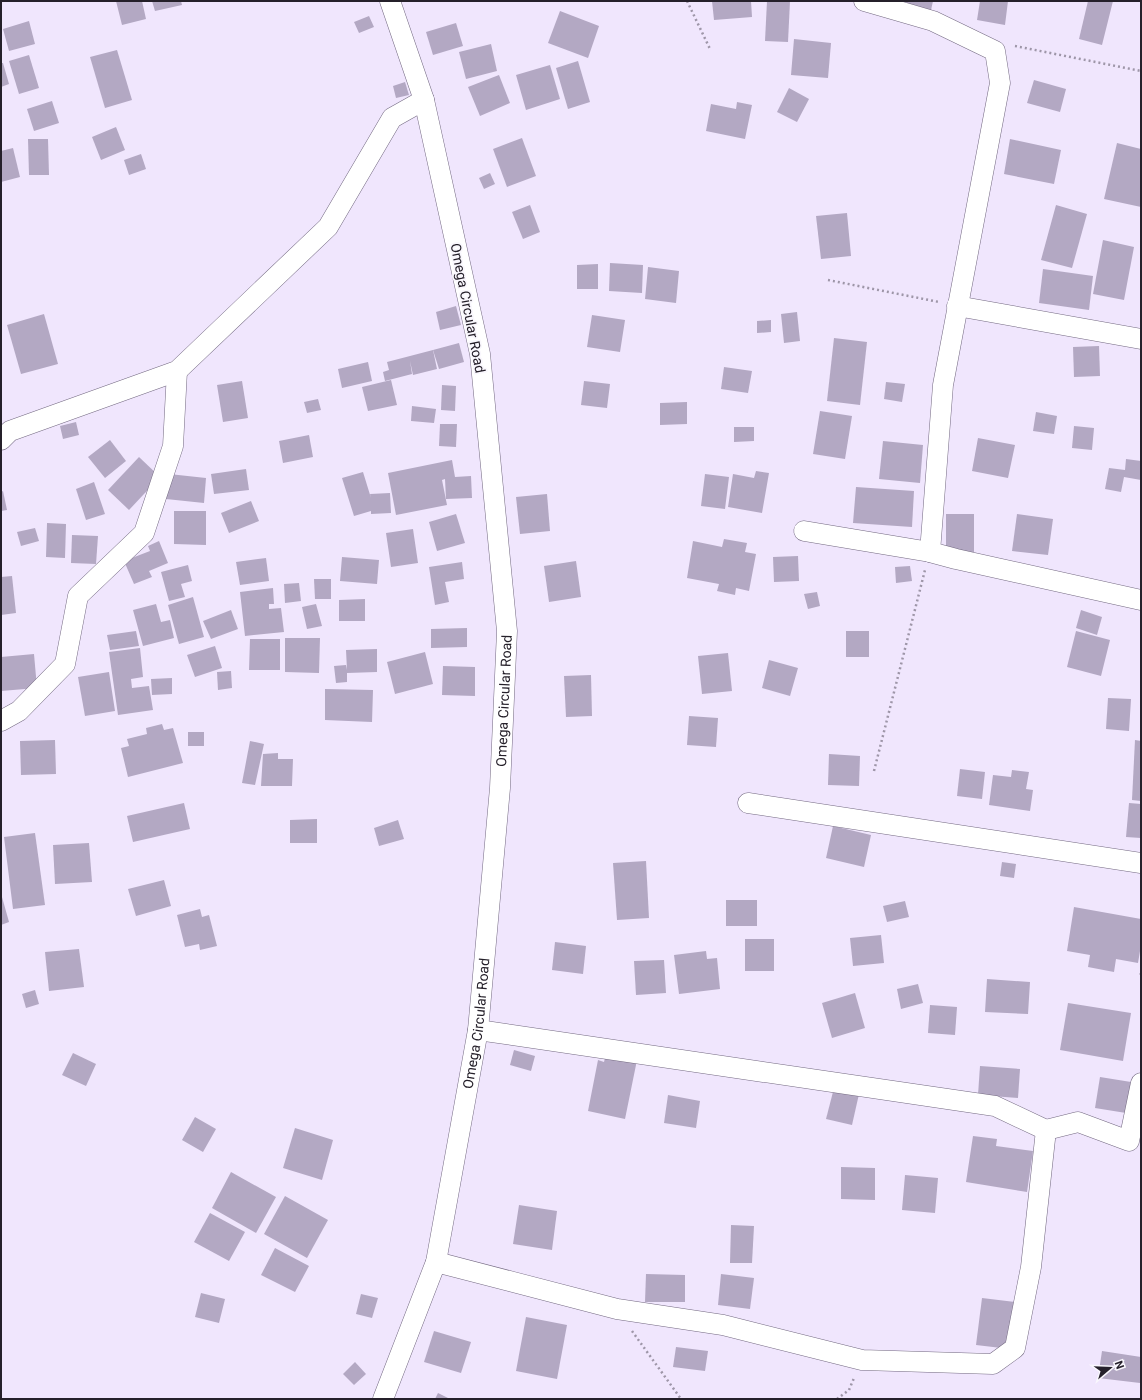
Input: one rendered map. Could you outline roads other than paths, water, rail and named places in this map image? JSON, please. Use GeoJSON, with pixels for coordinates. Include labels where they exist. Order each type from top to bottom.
{"type":"FeatureCollection","features":[{"type":"Feature","properties":{"kind":"street","name":"Omega Circular Road"},"geometry":{"type":"LineString","coordinates":[[383,1399],[436,1262],[478,1030],[500,788],[508,631],[480,354],[424,100],[390,1]]}},
{"type":"Feature","properties":{"kind":"street"},"geometry":{"type":"LineString","coordinates":[[864,1],[933,21],[995,51],[1000,84],[942,385],[930,552]]}},
{"type":"Feature","properties":{"kind":"street"},"geometry":{"type":"LineString","coordinates":[[1,440],[10,431],[177,371],[328,227],[392,118],[424,100]]}},
{"type":"Feature","properties":{"kind":"street"},"geometry":{"type":"LineString","coordinates":[[958,306],[1141,339]]}},
{"type":"Feature","properties":{"kind":"street"},"geometry":{"type":"LineString","coordinates":[[1,721],[20,711],[66,664],[78,596],[144,533],[173,446],[177,371]]}},
{"type":"Feature","properties":{"kind":"street"},"geometry":{"type":"LineString","coordinates":[[804,531],[930,552],[1141,600]]}},
{"type":"Feature","properties":{"kind":"street"},"geometry":{"type":"LineString","coordinates":[[748,803],[1141,863]]}},
{"type":"Feature","properties":{"kind":"street"},"geometry":{"type":"LineString","coordinates":[[478,1030],[995,1106],[1046,1130],[1078,1122],[1135,1142],[1141,1083]]}},
{"type":"Feature","properties":{"kind":"street"},"geometry":{"type":"LineString","coordinates":[[436,1262],[616,1310],[723,1326],[862,1360],[993,1364],[1015,1348],[1031,1267],[1046,1130]]}}]}
